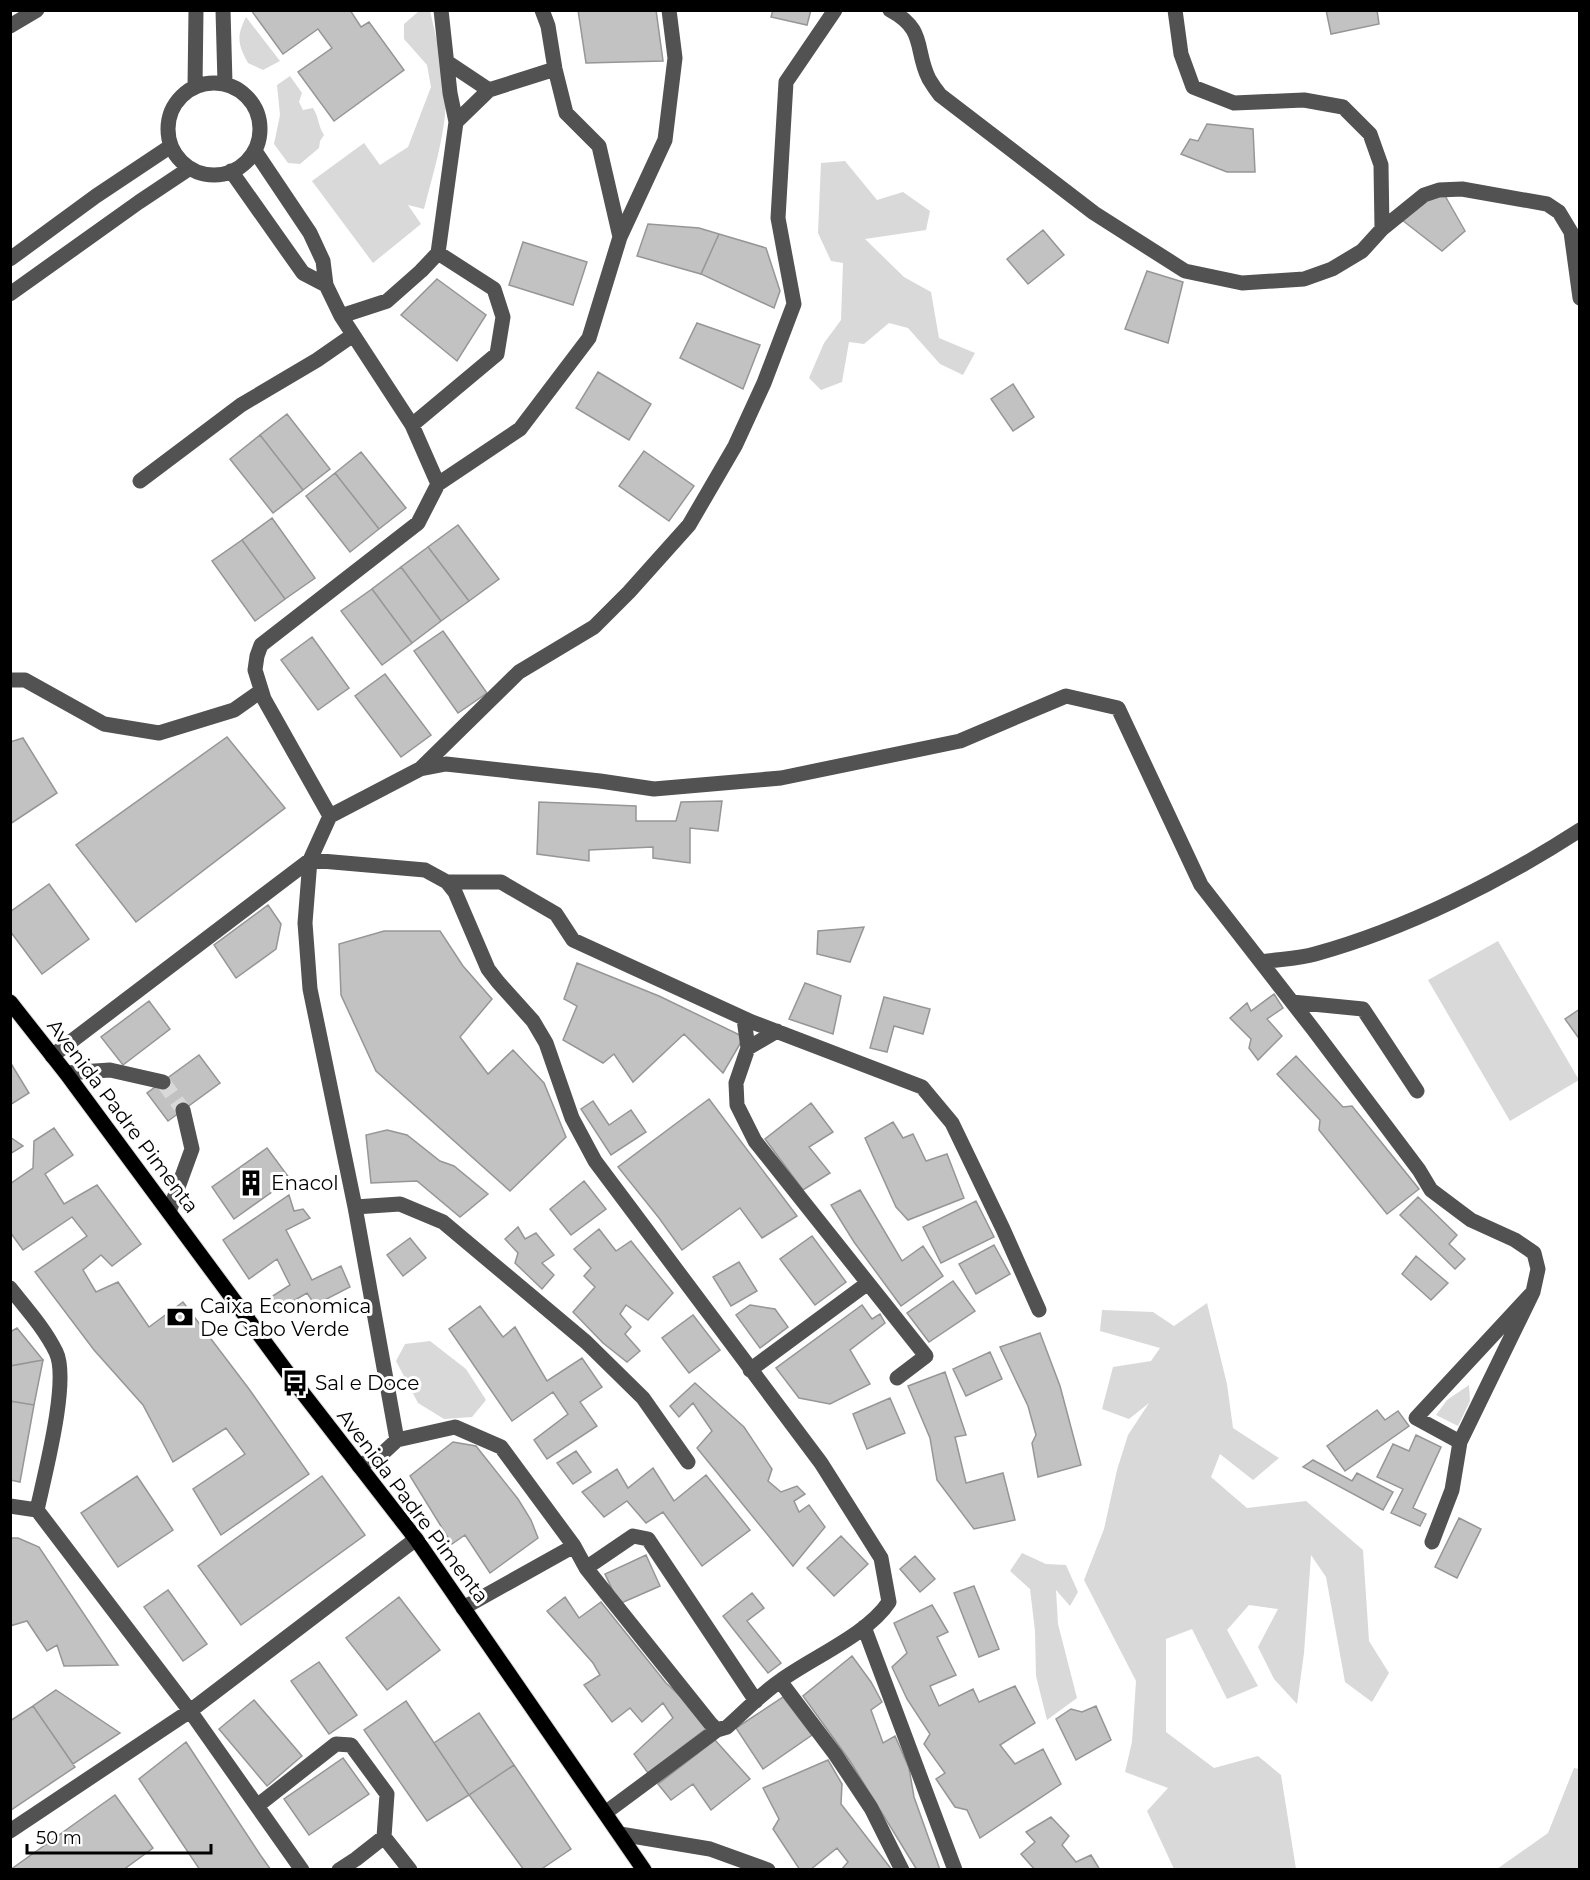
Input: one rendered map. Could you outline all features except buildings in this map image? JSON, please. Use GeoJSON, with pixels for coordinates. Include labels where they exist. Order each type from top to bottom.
{"type":"FeatureCollection","features":[{"type":"Feature","properties":{"kind":"main road","name":"Avenida Padre Pimenta"},"geometry":{"type":"LineString","coordinates":[[10,1002],[66,1073],[295,1383],[416,1539],[644,1869]]}},
{"type":"Feature","properties":{"kind":"street"},"geometry":{"type":"LineString","coordinates":[[10,26],[37,10]]}},
{"type":"Feature","properties":{"kind":"street"},"geometry":{"type":"LineString","coordinates":[[195,87],[196,10]]}},
{"type":"Feature","properties":{"kind":"street"},"geometry":{"type":"LineString","coordinates":[[223,10],[225,83]]}},
{"type":"Feature","properties":{"kind":"street"},"geometry":{"type":"LineString","coordinates":[[341,316],[387,300],[422,271],[438,253],[456,122],[450,93],[441,10]]}},
{"type":"Feature","properties":{"kind":"street"},"geometry":{"type":"LineString","coordinates":[[542,10],[548,26],[555,69],[566,113],[599,146],[620,237]]}},
{"type":"Feature","properties":{"kind":"street"},"geometry":{"type":"LineString","coordinates":[[330,816],[264,699],[255,670],[261,645],[418,523],[438,484],[520,429],[589,338],[620,237],[665,140],[675,58],[669,10]]}},
{"type":"Feature","properties":{"kind":"street"},"geometry":{"type":"LineString","coordinates":[[420,769],[519,672],[594,627],[629,592],[689,525],[735,446],[764,383],[794,304],[778,218],[786,82],[835,10]]}},
{"type":"Feature","properties":{"kind":"street"},"geometry":{"type":"LineString","coordinates":[[890,10],[917,34],[928,78],[940,95],[1094,213],[1185,271],[1242,283],[1304,279],[1332,269],[1362,251],[1382,228],[1424,195],[1439,190],[1462,189],[1547,204],[1559,212],[1571,232],[1580,298]]}},
{"type":"Feature","properties":{"kind":"street"},"geometry":{"type":"LineString","coordinates":[[1175,10],[1181,54],[1193,87],[1234,103],[1304,100],[1344,106],[1370,134],[1382,165],[1382,228]]}},
{"type":"Feature","properties":{"kind":"street"},"geometry":{"type":"LineString","coordinates":[[447,62],[489,90]]}},
{"type":"Feature","properties":{"kind":"street"},"geometry":{"type":"LineString","coordinates":[[456,122],[489,90],[555,69]]}},
{"type":"Feature","properties":{"kind":"street"},"geometry":{"type":"LineString","coordinates":[[225,83],[248,97],[256,109],[260,123],[260,137],[255,151],[246,162],[220,175],[204,174],[178,159],[171,146],[168,133],[169,119],[174,106],[183,95],[195,87],[225,83]]}},
{"type":"Feature","properties":{"kind":"street"},"geometry":{"type":"LineString","coordinates":[[10,259],[96,196],[171,146]]}},
{"type":"Feature","properties":{"kind":"street"},"geometry":{"type":"LineString","coordinates":[[255,151],[310,233],[323,261],[326,285],[341,316],[412,425],[438,484]]}},
{"type":"Feature","properties":{"kind":"street"},"geometry":{"type":"LineString","coordinates":[[10,294],[190,168]]}},
{"type":"Feature","properties":{"kind":"street"},"geometry":{"type":"LineString","coordinates":[[231,171],[303,273],[326,285]]}},
{"type":"Feature","properties":{"kind":"street"},"geometry":{"type":"LineString","coordinates":[[412,425],[497,354],[503,317],[494,289],[438,253]]}},
{"type":"Feature","properties":{"kind":"street"},"geometry":{"type":"LineString","coordinates":[[140,481],[241,405],[317,360],[353,335]]}},
{"type":"Feature","properties":{"kind":"street"},"geometry":{"type":"LineString","coordinates":[[10,680],[25,680],[104,724],[159,733],[234,710],[261,691]]}},
{"type":"Feature","properties":{"kind":"street"},"geometry":{"type":"LineString","coordinates":[[397,1440],[355,1207],[310,989],[305,923],[310,860],[330,816],[420,769],[446,764],[654,789],[781,778],[960,741],[1066,696],[1118,708],[1201,885],[1293,1002],[1419,1170],[1431,1190],[1471,1220],[1515,1240],[1534,1253],[1538,1269],[1533,1292],[1460,1442],[1452,1490],[1432,1542]]}},
{"type":"Feature","properties":{"kind":"street"},"geometry":{"type":"LineString","coordinates":[[1261,962],[1313,955],[1408,923],[1540,856],[1580,830]]}},
{"type":"Feature","properties":{"kind":"street"},"geometry":{"type":"LineString","coordinates":[[52,1056],[310,860],[425,870],[447,882],[456,892],[488,969],[533,1021],[546,1044],[572,1118],[595,1161],[821,1463],[881,1558],[889,1602],[881,1614],[864,1628],[780,1681],[728,1727],[717,1730],[605,1813]]}},
{"type":"Feature","properties":{"kind":"street"},"geometry":{"type":"LineString","coordinates":[[447,882],[501,882],[555,914],[573,940],[744,1019],[922,1087],[952,1123],[1004,1228],[1039,1310]]}},
{"type":"Feature","properties":{"kind":"street"},"geometry":{"type":"LineString","coordinates":[[1293,1002],[1363,1009],[1417,1091]]}},
{"type":"Feature","properties":{"kind":"street"},"geometry":{"type":"LineString","coordinates":[[744,1019],[748,1048],[736,1083],[737,1105],[755,1141],[926,1356],[897,1378]]}},
{"type":"Feature","properties":{"kind":"street"},"geometry":{"type":"LineString","coordinates":[[748,1048],[777,1031]]}},
{"type":"Feature","properties":{"kind":"street"},"geometry":{"type":"LineString","coordinates":[[66,1073],[110,1070],[163,1082]]}},
{"type":"Feature","properties":{"kind":"street"},"geometry":{"type":"LineString","coordinates":[[169,1212],[192,1149],[183,1110]]}},
{"type":"Feature","properties":{"kind":"street"},"geometry":{"type":"LineString","coordinates":[[355,1207],[400,1204],[443,1222],[594,1350],[643,1398],[688,1462]]}},
{"type":"Feature","properties":{"kind":"street"},"geometry":{"type":"LineString","coordinates":[[750,1370],[868,1283]]}},
{"type":"Feature","properties":{"kind":"street"},"geometry":{"type":"LineString","coordinates":[[10,1288],[57,1353],[61,1376],[55,1422],[37,1510]]}},
{"type":"Feature","properties":{"kind":"street"},"geometry":{"type":"LineString","coordinates":[[1460,1442],[1416,1418],[1533,1292]]}},
{"type":"Feature","properties":{"kind":"street"},"geometry":{"type":"LineString","coordinates":[[359,1466],[383,1453],[397,1440],[455,1426],[501,1447],[574,1546],[586,1568],[717,1730]]}},
{"type":"Feature","properties":{"kind":"street"},"geometry":{"type":"LineString","coordinates":[[10,1506],[37,1510],[190,1711],[302,1869]]}},
{"type":"Feature","properties":{"kind":"street"},"geometry":{"type":"LineString","coordinates":[[586,1568],[633,1536],[648,1539],[756,1701]]}},
{"type":"Feature","properties":{"kind":"street"},"geometry":{"type":"LineString","coordinates":[[10,1831],[190,1711],[416,1539]]}},
{"type":"Feature","properties":{"kind":"street"},"geometry":{"type":"LineString","coordinates":[[463,1608],[574,1546]]}},
{"type":"Feature","properties":{"kind":"street"},"geometry":{"type":"LineString","coordinates":[[864,1628],[956,1869]]}},
{"type":"Feature","properties":{"kind":"street"},"geometry":{"type":"LineString","coordinates":[[780,1681],[841,1763],[871,1808],[902,1869]]}},
{"type":"Feature","properties":{"kind":"street"},"geometry":{"type":"LineString","coordinates":[[257,1806],[336,1744],[351,1745],[387,1794],[384,1837],[410,1869]]}},
{"type":"Feature","properties":{"kind":"street"},"geometry":{"type":"LineString","coordinates":[[620,1834],[710,1849],[768,1869]]}},
{"type":"Feature","properties":{"kind":"street"},"geometry":{"type":"LineString","coordinates":[[339,1869],[384,1837]]}},
{"type":"Feature","properties":{"kind":"shaded area"},"geometry":{"type":"Polygon","coordinates":[[[419,11],[430,11],[441,57],[446,92],[443,130],[424,209],[408,205],[421,224],[373,263],[312,181],[364,143],[380,165],[408,147],[431,87],[427,65],[404,39],[404,24],[419,11]]]}},
{"type":"Feature","properties":{"kind":"shaded area"},"geometry":{"type":"Polygon","coordinates":[[[246,17],[280,61],[263,70],[248,63],[240,45],[241,30],[246,17]]]}},
{"type":"Feature","properties":{"kind":"shaded area"},"geometry":{"type":"Polygon","coordinates":[[[290,76],[302,93],[299,102],[303,110],[313,108],[324,135],[319,148],[300,164],[288,163],[274,144],[280,115],[277,85],[290,76]]]}},
{"type":"Feature","properties":{"kind":"shaded area"},"geometry":{"type":"Polygon","coordinates":[[[845,161],[877,200],[903,192],[930,211],[926,230],[865,239],[904,277],[931,292],[939,338],[975,353],[963,375],[940,364],[908,328],[889,323],[864,344],[849,342],[842,382],[821,390],[809,378],[824,343],[841,320],[843,263],[831,261],[818,233],[821,163],[845,161]]]}},
{"type":"Feature","properties":{"kind":"shaded area"},"geometry":{"type":"Polygon","coordinates":[[[1498,941],[1579,1080],[1510,1121],[1428,980],[1498,941]]]}},
{"type":"Feature","properties":{"kind":"shaded area"},"geometry":{"type":"Polygon","coordinates":[[[1207,1303],[1227,1384],[1233,1428],[1279,1458],[1253,1480],[1220,1454],[1211,1477],[1247,1508],[1306,1501],[1363,1550],[1369,1641],[1389,1673],[1372,1702],[1345,1682],[1326,1577],[1311,1555],[1304,1653],[1297,1704],[1274,1679],[1258,1647],[1278,1609],[1249,1605],[1227,1630],[1258,1686],[1227,1699],[1192,1629],[1166,1639],[1166,1732],[1214,1768],[1258,1756],[1281,1775],[1296,1869],[1174,1869],[1147,1811],[1168,1788],[1125,1772],[1132,1742],[1136,1681],[1084,1580],[1104,1529],[1117,1470],[1128,1435],[1149,1403],[1129,1419],[1102,1409],[1113,1367],[1151,1361],[1160,1348],[1100,1331],[1102,1310],[1153,1312],[1174,1326],[1207,1303]]]}},
{"type":"Feature","properties":{"kind":"shaded area"},"geometry":{"type":"Polygon","coordinates":[[[430,1341],[466,1369],[486,1400],[472,1417],[444,1419],[418,1403],[396,1361],[405,1344],[430,1341]]]}},
{"type":"Feature","properties":{"kind":"shaded area"},"geometry":{"type":"Polygon","coordinates":[[[1469,1385],[1470,1401],[1458,1426],[1436,1415],[1447,1400],[1469,1385]]]}},
{"type":"Feature","properties":{"kind":"shaded area"},"geometry":{"type":"Polygon","coordinates":[[[1022,1553],[1046,1564],[1066,1565],[1078,1592],[1070,1606],[1056,1590],[1058,1624],[1077,1698],[1047,1720],[1036,1676],[1035,1631],[1030,1589],[1010,1571],[1022,1553]]]}},
{"type":"Feature","properties":{"kind":"shaded area"},"geometry":{"type":"Polygon","coordinates":[[[1574,1768],[1579,1769],[1579,1869],[1497,1869],[1548,1833],[1574,1768]]]}},
{"type":"Feature","properties":{"kind":"tunnel"},"geometry":{"type":"LineString","coordinates":[[163,1082],[183,1110]]}},
{"type":"Feature","properties":{"kind":"place","name":"Enacol"},"geometry":{"type":"Point","coordinates":[251,1183]}},
{"type":"Feature","properties":{"kind":"place","name":"Caixa Economica De Cabo Verde"},"geometry":{"type":"Point","coordinates":[180,1317]}},
{"type":"Feature","properties":{"kind":"place","name":"Sal e Doce"},"geometry":{"type":"Point","coordinates":[295,1383]}}]}
